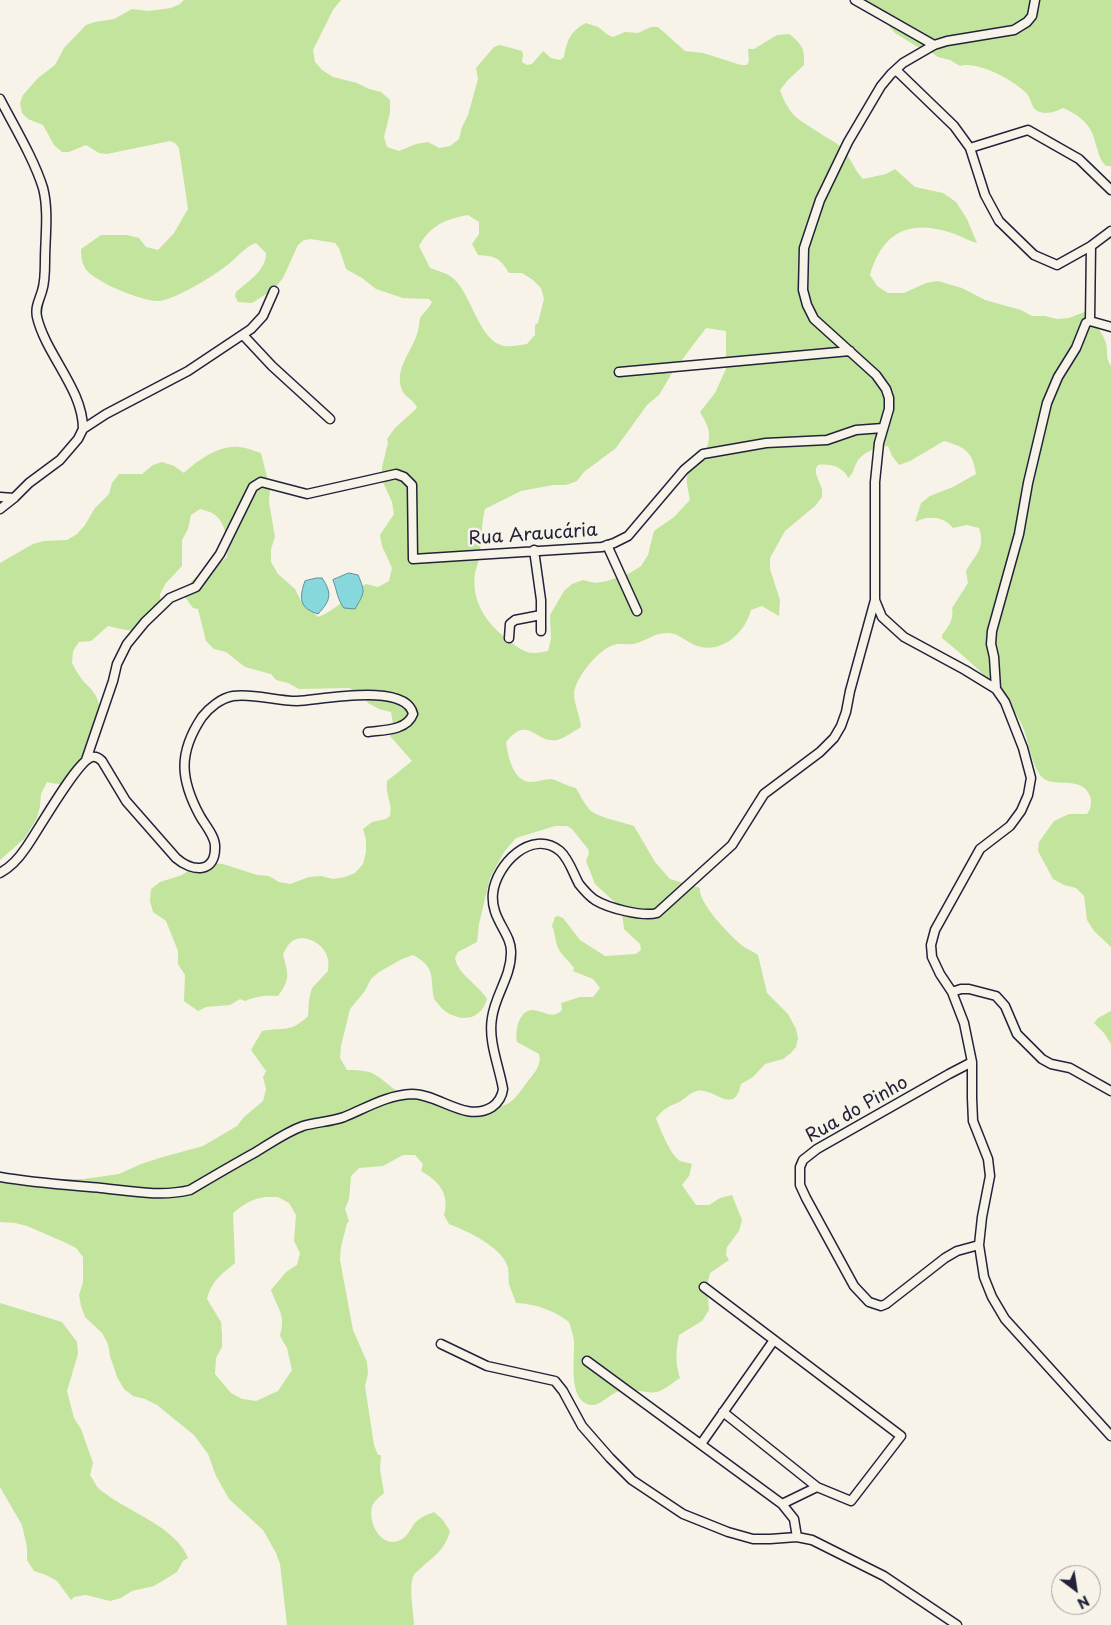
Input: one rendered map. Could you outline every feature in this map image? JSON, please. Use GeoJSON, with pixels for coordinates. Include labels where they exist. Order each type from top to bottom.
{"type":"FeatureCollection","features":[{"type":"Feature","properties":{"kind":"street"},"geometry":{"type":"LineString","coordinates":[[854,0],[934,45]]}},
{"type":"Feature","properties":{"kind":"street"},"geometry":{"type":"LineString","coordinates":[[0,1178],[155,1193],[181,1192],[190,1190],[278,1138],[303,1126],[342,1118],[384,1099],[412,1094],[428,1097],[467,1111],[476,1112],[490,1108],[497,1104],[502,1097],[503,1089],[491,1032],[491,1020],[508,972],[512,951],[493,909],[493,892],[499,873],[513,854],[528,846],[541,844],[551,846],[560,852],[579,883],[595,900],[639,914],[650,915],[657,913],[732,845],[764,794],[820,752],[834,738],[846,712],[875,600],[875,482],[878,443],[889,409],[890,398],[876,375],[814,319],[807,305],[803,290],[804,248],[820,200],[848,142],[881,86],[909,59],[934,45],[947,41],[1014,30],[1027,22],[1032,16],[1035,0]]}},
{"type":"Feature","properties":{"kind":"street"},"geometry":{"type":"LineString","coordinates":[[896,70],[954,126],[970,148],[986,195],[999,221],[1034,255],[1058,265],[1092,246],[1111,231]]}},
{"type":"Feature","properties":{"kind":"street"},"geometry":{"type":"LineString","coordinates":[[0,99],[35,169],[43,190],[45,269],[42,291],[36,309],[44,336],[78,403],[83,420],[83,429],[78,439],[60,460],[29,483],[0,509]]}},
{"type":"Feature","properties":{"kind":"street"},"geometry":{"type":"LineString","coordinates":[[970,148],[1028,130],[1079,158],[1111,190]]}},
{"type":"Feature","properties":{"kind":"street"},"geometry":{"type":"LineString","coordinates":[[1090,321],[1092,246]]}},
{"type":"Feature","properties":{"kind":"street"},"geometry":{"type":"LineString","coordinates":[[83,429],[106,414],[146,395],[188,371],[243,335],[264,316],[274,292]]}},
{"type":"Feature","properties":{"kind":"street"},"geometry":{"type":"LineString","coordinates":[[1090,321],[1111,327]]}},
{"type":"Feature","properties":{"kind":"street"},"geometry":{"type":"LineString","coordinates":[[996,689],[994,657],[991,644],[992,631],[1019,534],[1039,433],[1047,403],[1058,378],[1076,348],[1086,323],[1090,321]]}},
{"type":"Feature","properties":{"kind":"street"},"geometry":{"type":"LineString","coordinates":[[243,335],[272,366],[330,419]]}},
{"type":"Feature","properties":{"kind":"street"},"geometry":{"type":"LineString","coordinates":[[619,372],[850,351]]}},
{"type":"Feature","properties":{"kind":"street","name":"Rua Araucária"},"geometry":{"type":"LineString","coordinates":[[86,760],[113,682],[117,664],[127,644],[145,622],[170,598],[196,586],[220,554],[253,487],[261,482],[307,494],[396,474],[404,477],[412,485],[413,559],[602,547],[628,536],[684,470],[703,454],[766,443],[827,440],[856,430],[883,428]]}},
{"type":"Feature","properties":{"kind":"street"},"geometry":{"type":"LineString","coordinates":[[0,497],[14,498]]}},
{"type":"Feature","properties":{"kind":"street"},"geometry":{"type":"LineString","coordinates":[[607,545],[637,611]]}},
{"type":"Feature","properties":{"kind":"street"},"geometry":{"type":"LineString","coordinates":[[534,550],[541,600],[541,631]]}},
{"type":"Feature","properties":{"kind":"street"},"geometry":{"type":"LineString","coordinates":[[875,600],[882,617],[904,637],[996,689],[1005,702],[1023,748],[1030,778],[1028,795],[1010,826],[980,849],[934,930],[931,945],[932,958],[952,992],[964,1023],[972,1062],[973,1120],[988,1159],[990,1176],[979,1245],[984,1277],[992,1297],[1005,1320],[1111,1436]]}},
{"type":"Feature","properties":{"kind":"street"},"geometry":{"type":"LineString","coordinates":[[509,638],[510,624],[515,620],[541,615]]}},
{"type":"Feature","properties":{"kind":"street"},"geometry":{"type":"LineString","coordinates":[[0,873],[24,851],[74,773],[86,760],[92,757],[98,757],[102,761],[126,802],[176,858],[183,864],[203,868],[211,861],[215,845],[187,788],[184,770],[185,758],[193,731],[204,715],[215,704],[231,696],[244,695],[298,701],[380,695],[403,701],[410,707],[413,714],[408,723],[368,732]]}},
{"type":"Feature","properties":{"kind":"street"},"geometry":{"type":"LineString","coordinates":[[952,992],[969,989],[996,996],[1005,1006],[1018,1034],[1042,1059],[1051,1064],[1070,1068],[1111,1091]]}},
{"type":"Feature","properties":{"kind":"street","name":"Rua do Pinho"},"geometry":{"type":"LineString","coordinates":[[972,1062],[901,1100],[817,1149],[803,1160],[799,1178],[817,1221],[854,1286],[869,1302],[876,1305],[886,1304],[956,1251],[979,1245]]}},
{"type":"Feature","properties":{"kind":"street"},"geometry":{"type":"LineString","coordinates":[[704,1287],[901,1436],[851,1501],[817,1487],[723,1412]]}},
{"type":"Feature","properties":{"kind":"street"},"geometry":{"type":"LineString","coordinates":[[701,1444],[774,1340]]}},
{"type":"Feature","properties":{"kind":"street"},"geometry":{"type":"LineString","coordinates":[[441,1344],[487,1366],[555,1382],[563,1391],[582,1426],[610,1458],[632,1480],[683,1514],[728,1532],[753,1538],[797,1537],[812,1540],[884,1576],[957,1625]]}},
{"type":"Feature","properties":{"kind":"street"},"geometry":{"type":"LineString","coordinates":[[587,1361],[782,1504],[794,1519],[797,1537]]}},
{"type":"Feature","properties":{"kind":"street"},"geometry":{"type":"LineString","coordinates":[[782,1504],[817,1487]]}},
{"type":"Feature","properties":{"kind":"green space"},"geometry":{"type":"Polygon","coordinates":[[[184,0],[341,0],[333,10],[313,50],[315,62],[322,70],[333,77],[381,92],[390,100],[390,113],[384,137],[387,147],[399,151],[416,144],[428,142],[439,148],[450,146],[459,139],[478,79],[476,68],[494,47],[500,45],[522,51],[522,62],[527,65],[532,64],[543,51],[551,58],[560,60],[564,57],[568,41],[573,33],[586,23],[598,27],[613,37],[625,32],[638,33],[651,27],[658,27],[685,51],[703,53],[741,65],[747,65],[749,61],[748,49],[754,49],[777,35],[789,34],[802,47],[804,65],[780,90],[788,107],[796,117],[841,147],[863,179],[886,174],[895,169],[915,187],[943,193],[956,202],[967,219],[977,243],[940,230],[913,228],[902,232],[883,247],[876,259],[870,275],[877,286],[888,293],[904,293],[926,283],[938,281],[962,288],[985,300],[1021,310],[1032,316],[1045,316],[1057,319],[1069,318],[1087,311],[1105,340],[1108,360],[1111,366],[1111,947],[1094,931],[1087,920],[1084,896],[1076,888],[1064,885],[1053,879],[1038,851],[1039,842],[1054,821],[1069,814],[1087,814],[1091,805],[1090,796],[1086,789],[1080,785],[1052,782],[1045,780],[1040,775],[1034,764],[1022,725],[1016,713],[998,690],[942,638],[952,619],[952,608],[968,583],[966,571],[978,551],[981,541],[979,528],[967,525],[953,528],[945,521],[936,518],[925,518],[915,522],[921,503],[930,496],[953,487],[976,474],[970,455],[963,448],[951,443],[944,441],[910,461],[899,465],[892,456],[888,446],[874,449],[865,453],[858,460],[848,478],[843,471],[836,467],[818,465],[816,474],[822,489],[822,497],[815,506],[785,531],[770,558],[770,569],[780,600],[779,616],[762,606],[751,610],[738,634],[731,640],[715,647],[697,646],[670,633],[657,635],[634,644],[611,646],[600,653],[588,666],[575,687],[574,697],[581,727],[557,740],[549,740],[532,732],[521,730],[506,742],[512,767],[520,778],[531,782],[551,779],[576,788],[592,812],[634,826],[655,862],[670,879],[700,888],[704,902],[716,919],[744,947],[758,955],[767,993],[788,1014],[796,1029],[798,1038],[796,1047],[791,1053],[783,1059],[765,1064],[753,1077],[741,1084],[738,1094],[734,1098],[728,1100],[710,1093],[697,1091],[661,1112],[656,1118],[676,1158],[692,1164],[689,1176],[682,1185],[696,1205],[709,1205],[720,1198],[732,1195],[742,1220],[739,1231],[727,1247],[726,1255],[729,1260],[710,1273],[707,1285],[709,1310],[702,1321],[679,1335],[676,1356],[680,1378],[657,1392],[622,1390],[595,1405],[584,1402],[579,1397],[574,1379],[574,1341],[569,1322],[544,1308],[516,1303],[509,1284],[508,1268],[505,1260],[483,1241],[449,1224],[444,1215],[445,1201],[442,1189],[433,1179],[421,1171],[423,1164],[415,1155],[403,1155],[383,1166],[359,1168],[351,1176],[349,1199],[345,1209],[349,1221],[341,1247],[340,1260],[353,1330],[367,1362],[368,1374],[365,1386],[374,1445],[378,1455],[381,1455],[380,1469],[384,1493],[372,1507],[372,1519],[381,1537],[392,1542],[404,1538],[418,1520],[434,1512],[443,1520],[450,1531],[439,1551],[415,1573],[412,1580],[411,1592],[414,1625],[287,1625],[280,1564],[263,1530],[229,1499],[216,1476],[208,1454],[194,1435],[157,1405],[133,1396],[124,1389],[117,1377],[108,1344],[102,1333],[85,1317],[81,1306],[79,1295],[83,1282],[83,1257],[76,1248],[27,1226],[0,1222],[0,1173],[48,1183],[119,1174],[141,1164],[203,1146],[237,1126],[244,1117],[263,1101],[266,1089],[263,1077],[266,1071],[251,1050],[262,1031],[292,1027],[308,1016],[312,988],[328,971],[328,960],[323,948],[313,941],[301,938],[289,944],[283,954],[287,980],[278,996],[261,996],[245,1001],[240,999],[230,1005],[206,1007],[198,1011],[184,1001],[185,975],[178,964],[178,951],[166,921],[153,912],[150,901],[151,889],[160,882],[182,875],[201,862],[223,864],[257,875],[269,876],[279,882],[290,884],[309,877],[321,876],[333,879],[355,873],[363,864],[366,852],[366,839],[363,829],[372,822],[386,819],[390,816],[391,807],[387,791],[387,781],[412,761],[390,736],[393,724],[391,712],[379,709],[368,703],[361,694],[349,688],[299,689],[288,683],[276,680],[271,674],[245,667],[226,652],[214,649],[206,641],[198,609],[193,608],[185,597],[186,591],[195,578],[227,557],[227,545],[224,527],[221,522],[212,513],[200,509],[191,515],[188,529],[182,540],[182,566],[166,583],[160,594],[161,607],[154,613],[151,624],[135,630],[108,626],[91,641],[79,642],[73,651],[72,663],[98,701],[101,722],[99,735],[78,777],[66,783],[47,782],[41,794],[37,818],[24,839],[0,860],[0,563],[33,544],[44,541],[67,540],[77,534],[95,508],[109,494],[112,483],[119,474],[142,474],[153,465],[162,462],[174,466],[184,473],[216,451],[231,447],[244,448],[261,453],[270,489],[269,502],[275,537],[271,549],[271,562],[278,574],[295,589],[301,601],[318,617],[331,610],[366,584],[378,587],[389,581],[392,568],[382,546],[380,535],[394,514],[392,502],[382,480],[382,467],[388,443],[387,439],[395,428],[417,408],[403,393],[400,375],[404,361],[417,334],[420,318],[432,302],[429,299],[403,298],[376,289],[346,269],[339,248],[335,243],[311,239],[304,240],[298,245],[283,278],[274,289],[252,303],[238,302],[235,296],[236,292],[256,275],[263,265],[266,253],[256,243],[248,247],[213,276],[166,300],[147,300],[113,287],[88,272],[81,257],[81,249],[101,235],[127,235],[139,238],[146,247],[158,250],[174,233],[188,209],[179,148],[170,141],[107,154],[99,153],[86,145],[69,152],[62,152],[54,145],[43,125],[28,119],[22,113],[20,103],[23,95],[38,78],[55,65],[64,48],[86,25],[114,19],[132,9],[149,11],[171,8],[184,0]],[[468,215],[439,224],[423,239],[419,246],[430,268],[454,279],[466,296],[482,327],[495,342],[504,346],[527,344],[535,335],[535,325],[538,323],[544,299],[541,288],[522,273],[509,273],[497,259],[478,255],[472,244],[479,234],[479,222],[468,215]],[[706,328],[672,373],[659,395],[647,405],[616,448],[584,472],[577,481],[566,485],[553,485],[521,491],[485,509],[479,560],[475,573],[475,593],[482,610],[493,626],[499,633],[521,649],[530,653],[548,651],[551,639],[550,615],[564,591],[572,584],[583,580],[595,583],[607,581],[630,573],[641,566],[648,555],[654,531],[674,517],[690,500],[687,476],[692,467],[704,459],[709,439],[709,430],[700,412],[715,393],[726,369],[726,331],[706,328]],[[555,826],[516,838],[504,852],[490,878],[479,924],[477,942],[458,952],[455,958],[460,969],[487,999],[482,1010],[474,1016],[464,1018],[447,1012],[434,999],[429,968],[413,955],[402,959],[379,972],[371,979],[365,991],[350,1009],[340,1058],[347,1070],[372,1073],[402,1094],[418,1090],[450,1104],[462,1106],[488,1107],[507,1104],[521,1090],[540,1062],[539,1054],[517,1042],[517,1027],[521,1017],[528,1011],[533,1010],[551,1015],[558,1013],[562,1010],[561,1003],[580,997],[593,997],[600,988],[593,979],[573,971],[574,968],[560,952],[552,926],[555,917],[563,918],[580,940],[605,956],[636,954],[641,950],[640,944],[624,929],[620,907],[595,884],[586,861],[589,853],[588,849],[572,829],[567,826],[555,826]],[[278,1197],[256,1199],[248,1202],[233,1213],[235,1263],[214,1282],[207,1299],[221,1322],[222,1347],[216,1358],[215,1374],[231,1393],[242,1399],[256,1401],[278,1391],[292,1370],[287,1348],[280,1336],[282,1317],[271,1290],[286,1272],[297,1265],[300,1253],[294,1241],[296,1215],[289,1203],[278,1197]]]}},
{"type":"Feature","properties":{"kind":"green space"},"geometry":{"type":"Polygon","coordinates":[[[859,0],[1111,0],[1111,166],[1106,166],[1102,161],[1092,132],[1085,122],[1075,114],[1063,108],[1049,113],[1037,111],[1033,107],[1029,96],[1014,83],[986,69],[976,66],[960,66],[916,46],[895,33],[873,8],[859,0]]]}},
{"type":"Feature","properties":{"kind":"green space"},"geometry":{"type":"Polygon","coordinates":[[[1111,1011],[1111,1044],[1094,1023],[1098,1018],[1111,1011]]]}},
{"type":"Feature","properties":{"kind":"green space"},"geometry":{"type":"Polygon","coordinates":[[[0,1303],[62,1322],[77,1342],[78,1354],[67,1391],[74,1418],[81,1429],[93,1463],[90,1475],[98,1488],[148,1519],[172,1537],[182,1547],[188,1558],[183,1561],[177,1572],[154,1586],[132,1591],[121,1598],[110,1601],[86,1595],[74,1597],[71,1600],[57,1581],[34,1571],[27,1560],[27,1547],[22,1525],[0,1487],[0,1303]]]}},
{"type":"Feature","properties":{"kind":"water"},"geometry":{"type":"Polygon","coordinates":[[[349,573],[358,575],[363,589],[362,596],[355,609],[344,608],[338,598],[333,580],[349,573]]]}},
{"type":"Feature","properties":{"kind":"water"},"geometry":{"type":"Polygon","coordinates":[[[322,578],[329,593],[325,605],[318,614],[307,609],[301,597],[305,581],[322,578]]]}}]}
